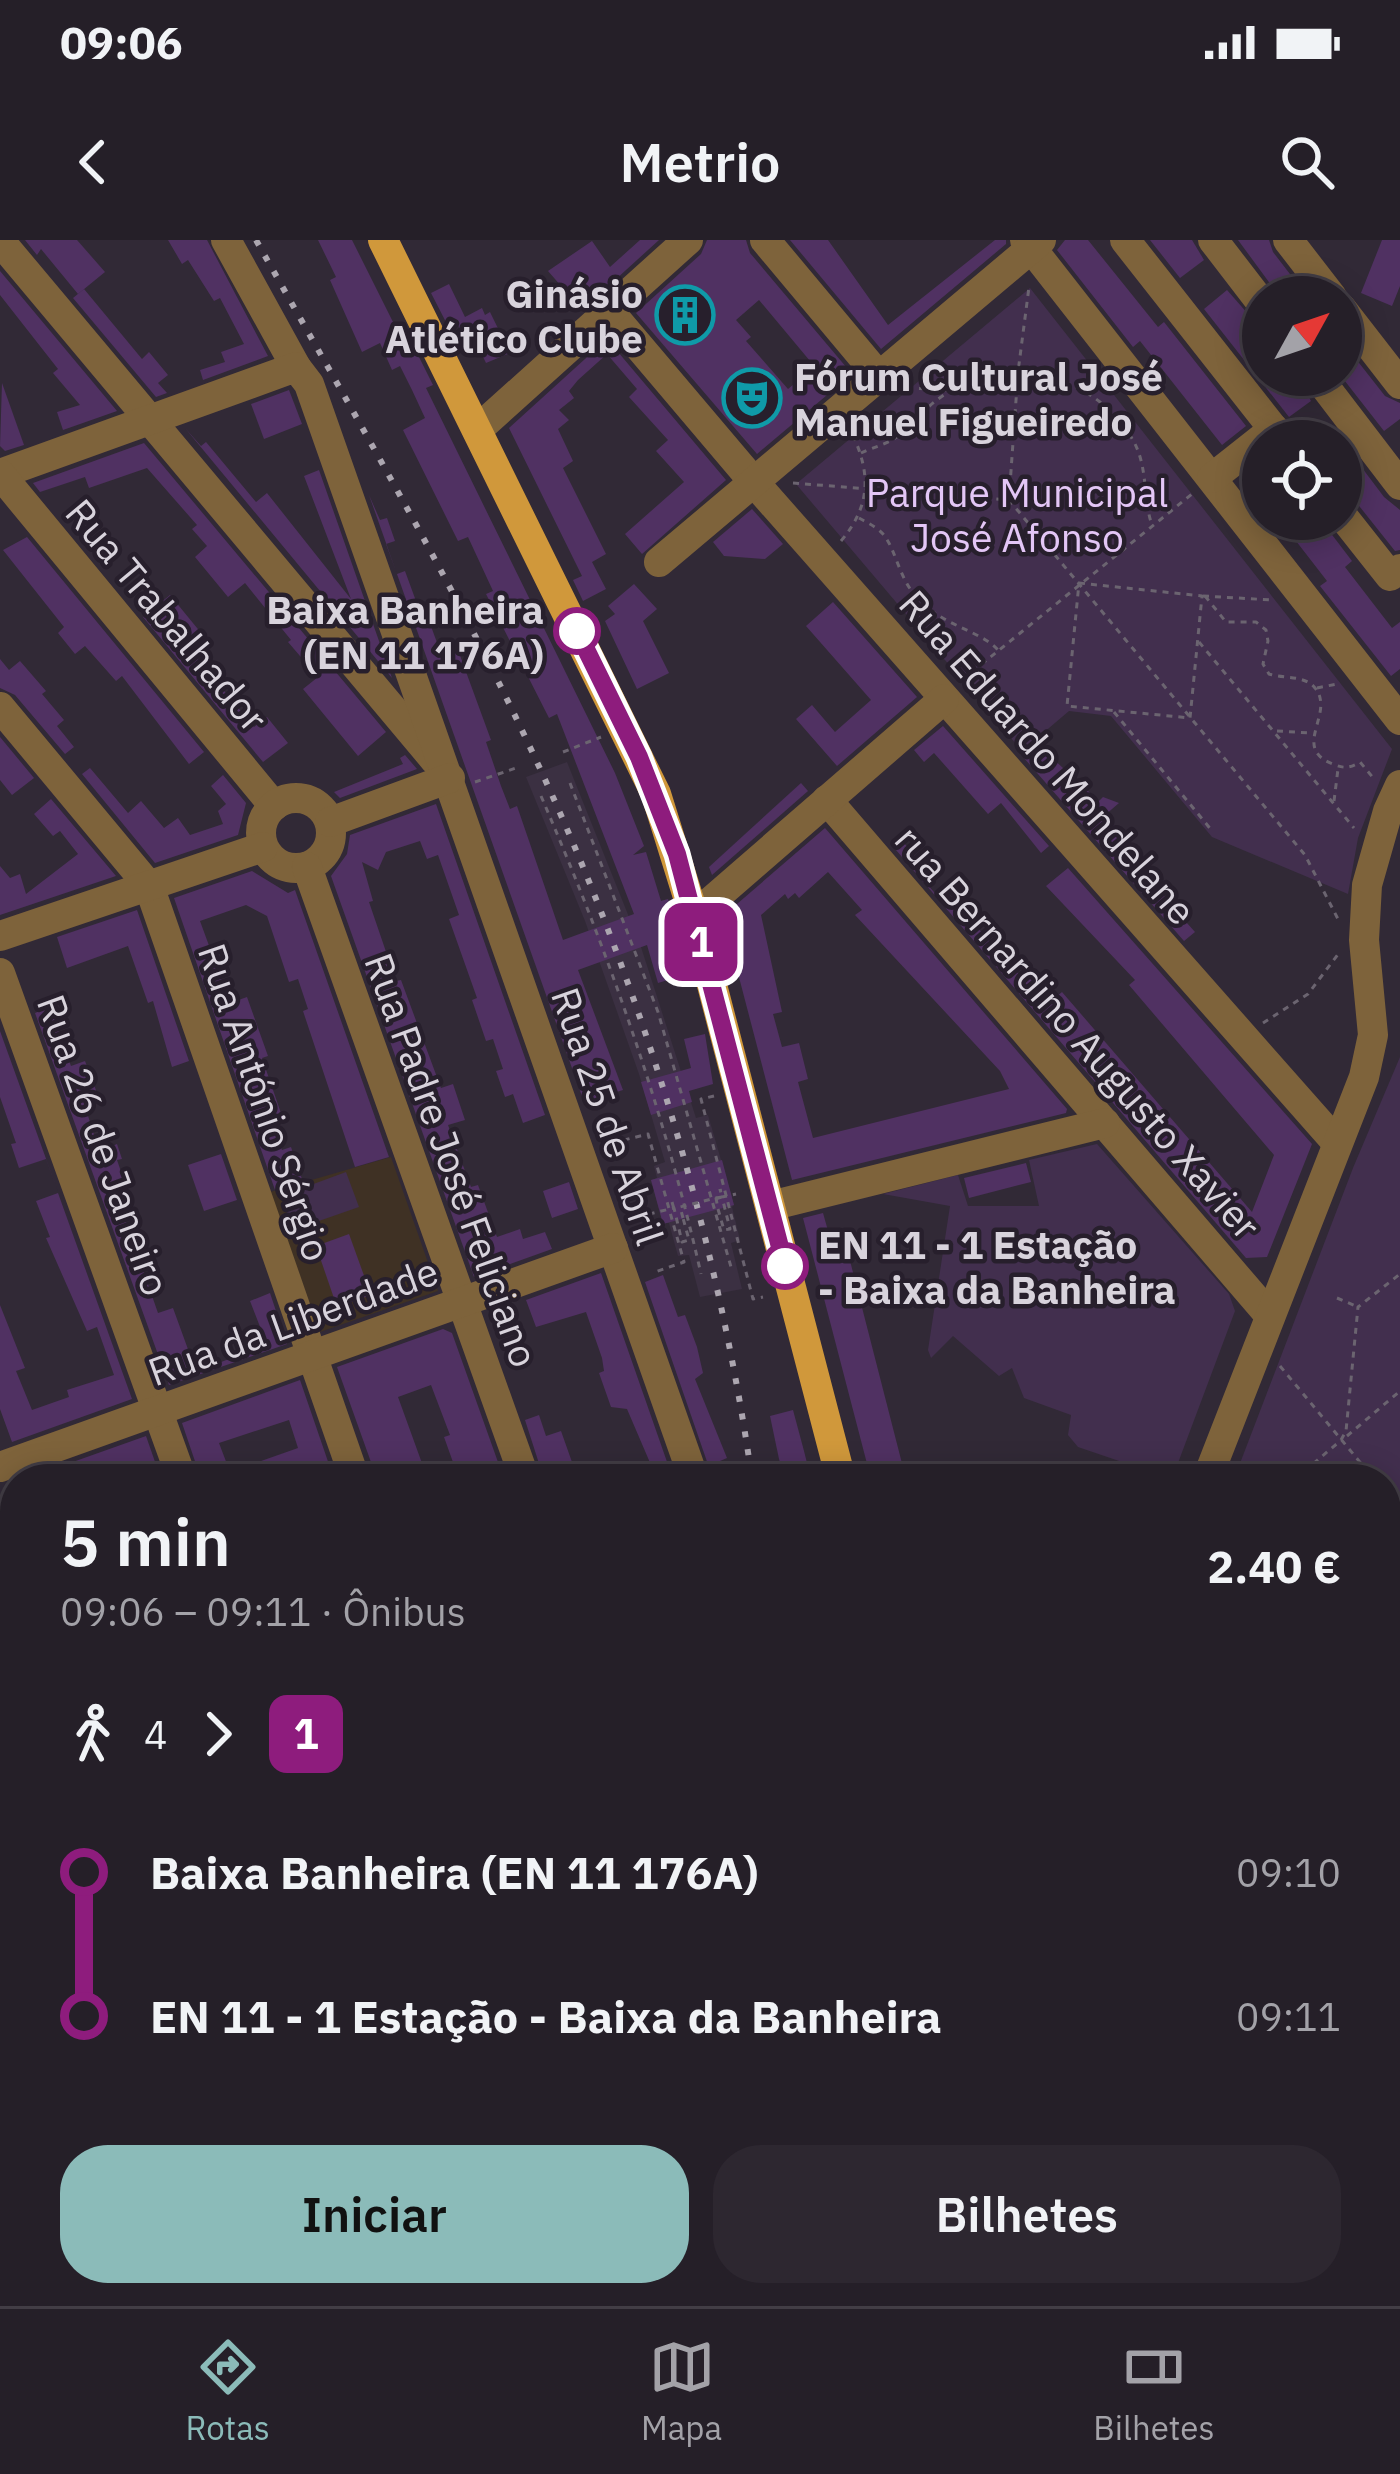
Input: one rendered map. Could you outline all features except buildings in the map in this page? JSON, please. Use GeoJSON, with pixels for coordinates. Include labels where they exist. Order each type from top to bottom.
{"type":"FeatureCollection","features":[{"type":"Feature","properties":{"kind":"main road"},"geometry":{"type":"LineString","coordinates":[[382,240],[656,794],[694,916],[837,1464]]}},
{"type":"Feature","properties":{"kind":"street","name":"Rua 25 de Abril"},"geometry":{"type":"LineString","coordinates":[[226,240],[317,404],[457,782],[689,1464]]}},
{"type":"Feature","properties":{"kind":"street"},"geometry":{"type":"LineString","coordinates":[[477,430],[688,240]]}},
{"type":"Feature","properties":{"kind":"street"},"geometry":{"type":"LineString","coordinates":[[765,240],[891,381]]}},
{"type":"Feature","properties":{"kind":"street"},"geometry":{"type":"LineString","coordinates":[[1125,240],[1267,420]]}},
{"type":"Feature","properties":{"kind":"street"},"geometry":{"type":"LineString","coordinates":[[1213,240],[1242,278]]}},
{"type":"Feature","properties":{"kind":"street"},"geometry":{"type":"LineString","coordinates":[[1288,240],[1316,276]]}},
{"type":"Feature","properties":{"kind":"street"},"geometry":{"type":"LineString","coordinates":[[0,241],[457,782],[330,822]]}},
{"type":"Feature","properties":{"kind":"street"},"geometry":{"type":"LineString","coordinates":[[659,562],[753,482],[891,381],[1033,242],[1400,720]]}},
{"type":"Feature","properties":{"kind":"street","name":"Rua Eduardo Mondelane"},"geometry":{"type":"LineString","coordinates":[[609,311],[753,482],[1337,1143]]}},
{"type":"Feature","properties":{"kind":"street"},"geometry":{"type":"LineString","coordinates":[[1362,335],[1394,376]]}},
{"type":"Feature","properties":{"kind":"street"},"geometry":{"type":"LineString","coordinates":[[1394,376],[1400,339]]}},
{"type":"Feature","properties":{"kind":"street"},"geometry":{"type":"LineString","coordinates":[[0,474],[296,367]]}},
{"type":"Feature","properties":{"kind":"street"},"geometry":{"type":"LineString","coordinates":[[1334,396],[1395,468]]}},
{"type":"Feature","properties":{"kind":"street"},"geometry":{"type":"LineString","coordinates":[[1212,478],[1242,459]]}},
{"type":"Feature","properties":{"kind":"street","name":"Rua Trabalhador"},"geometry":{"type":"LineString","coordinates":[[0,474],[274,806]]}},
{"type":"Feature","properties":{"kind":"street"},"geometry":{"type":"LineString","coordinates":[[1362,540],[1390,576],[1400,568]]}},
{"type":"Feature","properties":{"kind":"street"},"geometry":{"type":"LineString","coordinates":[[694,916],[944,699]]}},
{"type":"Feature","properties":{"kind":"street"},"geometry":{"type":"LineString","coordinates":[[0,707],[149,886]]}},
{"type":"Feature","properties":{"kind":"street"},"geometry":{"type":"LineString","coordinates":[[1214,1464],[1364,1077],[1372,1035],[1364,940],[1366,885],[1388,811],[1390,786]]}},
{"type":"Feature","properties":{"kind":"street"},"geometry":{"type":"LineString","coordinates":[[306,799],[330,822],[330,844],[307,867],[286,867],[263,847],[262,824],[284,800],[306,799]]}},
{"type":"Feature","properties":{"kind":"street","name":"rua Bernardino Augusto Xavier"},"geometry":{"type":"LineString","coordinates":[[827,800],[1270,1316]]}},
{"type":"Feature","properties":{"kind":"street"},"geometry":{"type":"LineString","coordinates":[[0,936],[263,847]]}},
{"type":"Feature","properties":{"kind":"street","name":"Rua Padre José Feliciano"},"geometry":{"type":"LineString","coordinates":[[307,867],[520,1464]]}},
{"type":"Feature","properties":{"kind":"street","name":"Rua António Sérgio"},"geometry":{"type":"LineString","coordinates":[[149,886],[350,1464]]}},
{"type":"Feature","properties":{"kind":"street","name":"Rua 26 de Janeiro"},"geometry":{"type":"LineString","coordinates":[[0,973],[177,1464]]}},
{"type":"Feature","properties":{"kind":"street"},"geometry":{"type":"LineString","coordinates":[[770,1206],[1106,1124]]}},
{"type":"Feature","properties":{"kind":"street","name":"Rua da Liberdade"},"geometry":{"type":"LineString","coordinates":[[1,1464],[613,1248]]}},
{"type":"Feature","properties":{"kind":"path"},"geometry":{"type":"LineString","coordinates":[[1030,284],[1009,500],[1305,855],[1342,930]]}},
{"type":"Feature","properties":{"kind":"path"},"geometry":{"type":"LineString","coordinates":[[861,453],[896,437],[926,407],[977,379],[1018,372],[1043,375],[1074,386],[1122,426],[1142,464],[1152,524]]}},
{"type":"Feature","properties":{"kind":"path"},"geometry":{"type":"LineString","coordinates":[[891,381],[953,390]]}},
{"type":"Feature","properties":{"kind":"path"},"geometry":{"type":"LineString","coordinates":[[842,541],[859,518],[867,487],[861,453],[851,433]]}},
{"type":"Feature","properties":{"kind":"path"},"geometry":{"type":"LineString","coordinates":[[972,672],[1212,478]]}},
{"type":"Feature","properties":{"kind":"path"},"geometry":{"type":"LineString","coordinates":[[792,483],[1009,500]]}},
{"type":"Feature","properties":{"kind":"path"},"geometry":{"type":"LineString","coordinates":[[859,518],[885,536],[900,574],[920,602],[952,626],[989,640],[998,650]]}},
{"type":"Feature","properties":{"kind":"path"},"geometry":{"type":"LineString","coordinates":[[1079,583],[1276,600]]}},
{"type":"Feature","properties":{"kind":"path"},"geometry":{"type":"LineString","coordinates":[[1079,583],[1067,706],[1190,718]]}},
{"type":"Feature","properties":{"kind":"path"},"geometry":{"type":"LineString","coordinates":[[1190,718],[1203,596]]}},
{"type":"Feature","properties":{"kind":"path"},"geometry":{"type":"LineString","coordinates":[[1203,596],[1226,622],[1256,622],[1266,630],[1263,664],[1269,674],[1306,680],[1316,688],[1321,698],[1311,733],[1321,759],[1338,767],[1360,762],[1390,786]]}},
{"type":"Feature","properties":{"kind":"path"},"geometry":{"type":"LineString","coordinates":[[1198,641],[1361,836]]}},
{"type":"Feature","properties":{"kind":"path"},"geometry":{"type":"LineString","coordinates":[[1316,688],[1342,683]]}},
{"type":"Feature","properties":{"kind":"path"},"geometry":{"type":"LineString","coordinates":[[1113,710],[1213,832]]}},
{"type":"Feature","properties":{"kind":"path"},"geometry":{"type":"LineString","coordinates":[[563,752],[624,727]]}},
{"type":"Feature","properties":{"kind":"path"},"geometry":{"type":"LineString","coordinates":[[1273,731],[1311,733]]}},
{"type":"Feature","properties":{"kind":"path"},"geometry":{"type":"LineString","coordinates":[[457,782],[519,767]]}},
{"type":"Feature","properties":{"kind":"path"},"geometry":{"type":"LineString","coordinates":[[1334,803],[1338,767]]}},
{"type":"Feature","properties":{"kind":"path"},"geometry":{"type":"LineString","coordinates":[[570,784],[648,983],[753,1299],[763,1297]]}},
{"type":"Feature","properties":{"kind":"path"},"geometry":{"type":"LineString","coordinates":[[541,796],[624,1009],[682,1242],[689,1240],[676,1206]]}},
{"type":"Feature","properties":{"kind":"path"},"geometry":{"type":"LineString","coordinates":[[1256,1026],[1308,994],[1331,966],[1342,943]]}},
{"type":"Feature","properties":{"kind":"path"},"geometry":{"type":"LineString","coordinates":[[716,1096],[701,1099],[730,1267]]}},
{"type":"Feature","properties":{"kind":"path"},"geometry":{"type":"LineString","coordinates":[[612,1143],[648,1134],[701,1274]]}},
{"type":"Feature","properties":{"kind":"path"},"geometry":{"type":"LineString","coordinates":[[719,1189],[718,1209],[724,1230],[730,1229],[719,1198]]}},
{"type":"Feature","properties":{"kind":"path"},"geometry":{"type":"LineString","coordinates":[[637,1217],[736,1193]]}},
{"type":"Feature","properties":{"kind":"path"},"geometry":{"type":"LineString","coordinates":[[655,1272],[684,1262],[676,1206]]}},
{"type":"Feature","properties":{"kind":"path"},"geometry":{"type":"LineString","coordinates":[[1341,1440],[1346,1431],[1358,1307],[1400,1274]]}},
{"type":"Feature","properties":{"kind":"path"},"geometry":{"type":"LineString","coordinates":[[1337,1298],[1358,1307]]}},
{"type":"Feature","properties":{"kind":"path"},"geometry":{"type":"LineString","coordinates":[[1275,1360],[1361,1464]]}},
{"type":"Feature","properties":{"kind":"path"},"geometry":{"type":"LineString","coordinates":[[1312,1464],[1400,1391]]}},
{"type":"Feature","properties":{"kind":"shaded area"},"geometry":{"type":"Polygon","coordinates":[[[567,762],[641,947],[696,1118],[708,1115],[734,1205],[740,1240],[731,1243],[742,1289],[700,1297],[689,1255],[678,1256],[669,1223],[663,1223],[651,1180],[657,1178],[654,1166],[665,1162],[639,1074],[585,921],[526,777],[567,762]]]}},
{"type":"Feature","properties":{"kind":"shaded area"},"geometry":{"type":"Polygon","coordinates":[[[391,1157],[438,1291],[320,1332],[270,1192],[391,1157]]]}},
{"type":"Feature","properties":{"kind":"green space","name":"Parque Municipal José Afonso"},"geometry":{"type":"Polygon","coordinates":[[[1030,288],[1392,749],[1358,838],[1348,894],[1212,837],[1111,716],[1069,711],[1022,751],[796,484],[1030,288]]]}},
{"type":"Feature","properties":{"kind":"green space"},"geometry":{"type":"Polygon","coordinates":[[[1400,1057],[1400,1464],[1240,1464],[1400,1057]]]}},
{"type":"Feature","properties":{"kind":"green space"},"geometry":{"type":"Polygon","coordinates":[[[1097,1144],[1229,1294],[1235,1311],[1178,1464],[1128,1464],[1078,1447],[1068,1435],[1071,1415],[1024,1398],[1012,1368],[999,1376],[953,1336],[931,1358],[928,1350],[950,1206],[883,1194],[958,1175],[968,1206],[1039,1206],[1029,1160],[1097,1144]]]}},
{"type":"Feature","properties":{"kind":"green space"},"geometry":{"type":"Polygon","coordinates":[[[346,1172],[359,1207],[293,1230],[281,1196],[346,1172]]]}},
{"type":"Feature","properties":{"kind":"railway"},"geometry":{"type":"LineString","coordinates":[[256,240],[471,627],[574,845],[641,1021],[696,1202],[750,1464]]}},
{"type":"Feature","properties":{"kind":"bus line","name":"1"},"geometry":{"type":"LineString","coordinates":[[577,631],[656,794],[677,854],[785,1266]]}},
{"type":"Feature","properties":{"kind":"place","name":"Ginásio Atlético Clube"},"geometry":{"type":"Point","coordinates":[685,315]}},
{"type":"Feature","properties":{"kind":"place","name":"Fórum Cultural José Manuel Figueiredo"},"geometry":{"type":"Point","coordinates":[752,398]}},
{"type":"Feature","properties":{"kind":"place","name":"Baixa Banheira (EN 11 176A)"},"geometry":{"type":"Point","coordinates":[577,631]}},
{"type":"Feature","properties":{"kind":"place","name":"EN 11 - 1 Estação - Baixa da Banheira"},"geometry":{"type":"Point","coordinates":[785,1266]}}]}
